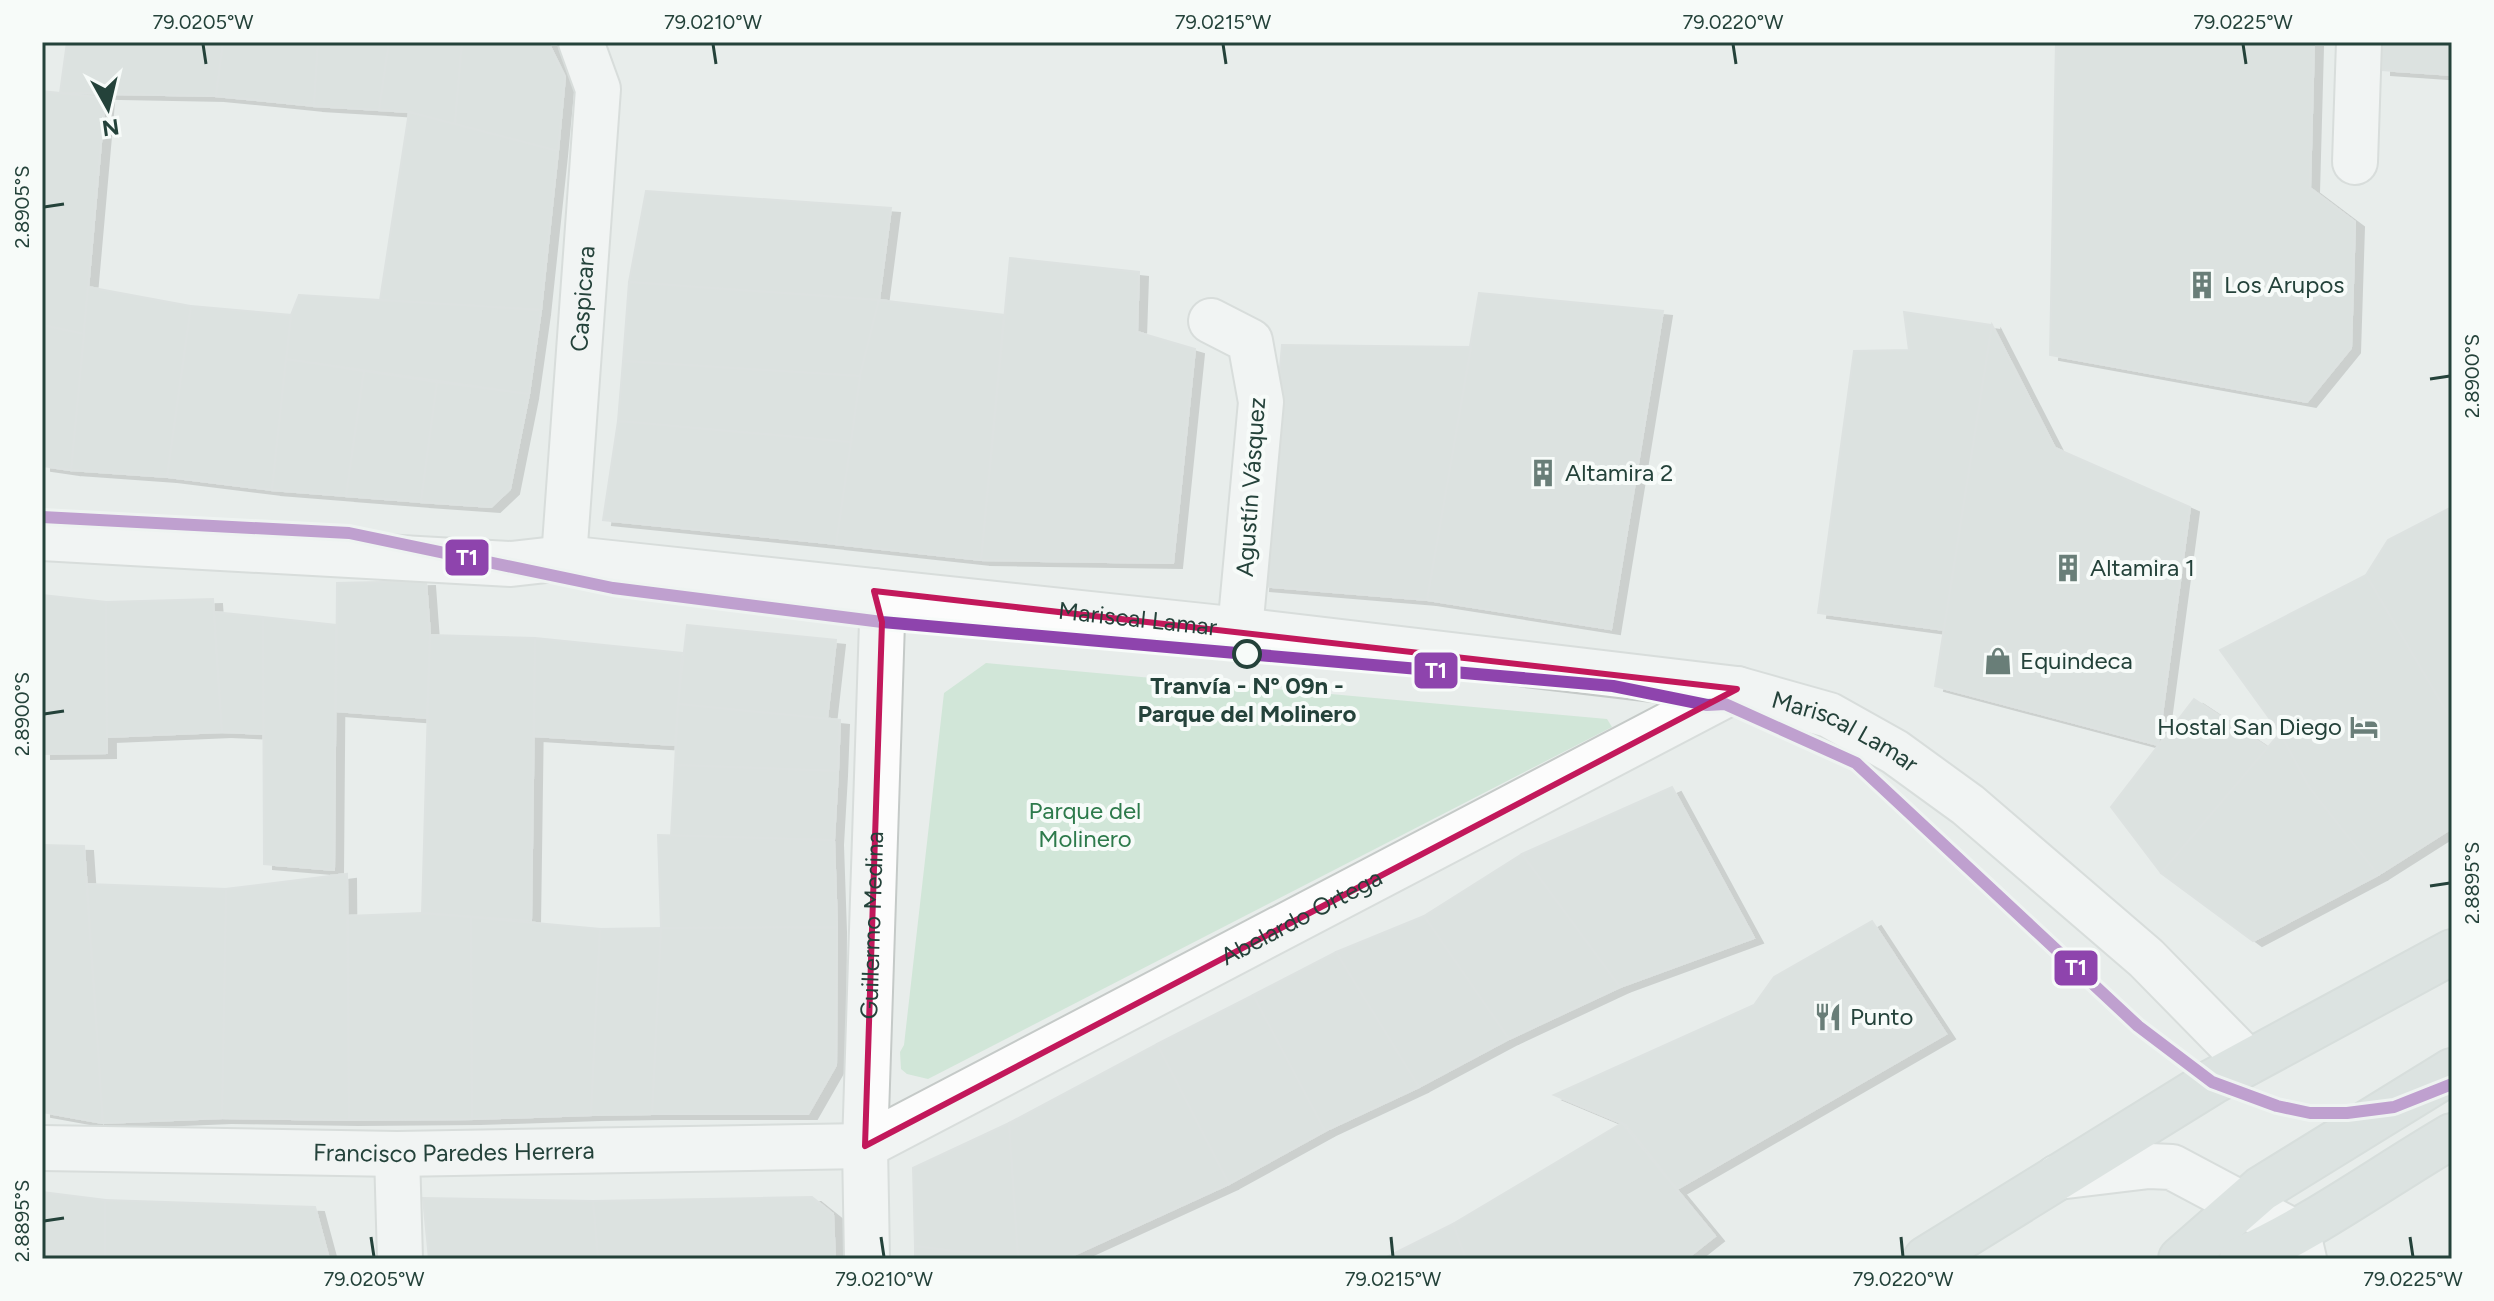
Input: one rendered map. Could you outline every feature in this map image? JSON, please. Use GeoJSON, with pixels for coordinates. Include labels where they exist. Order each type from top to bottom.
{"type":"FeatureCollection","features":[{"type":"Feature","properties":{"kind":"main road"},"geometry":{"type":"LineString","coordinates":[[1926,1259],[2248,1062],[2452,952]]}},
{"type":"Feature","properties":{"kind":"main road"},"geometry":{"type":"LineString","coordinates":[[2181,1259],[2243,1204],[2452,1071]]}},
{"type":"Feature","properties":{"kind":"main road"},"geometry":{"type":"LineString","coordinates":[[2301,1246],[2300,1212],[2314,1188],[2330,1167],[2394,1107]]}},
{"type":"Feature","properties":{"kind":"main road"},"geometry":{"type":"LineString","coordinates":[[2242,1259],[2301,1246],[2346,1199],[2452,1136]]}},
{"type":"Feature","properties":{"kind":"street","name":"Caspicara"},"geometry":{"type":"LineString","coordinates":[[564,558],[598,89],[581,42]]}},
{"type":"Feature","properties":{"kind":"street"},"geometry":{"type":"LineString","coordinates":[[2355,162],[2359,42]]}},
{"type":"Feature","properties":{"kind":"street","name":"Agustín Vásquez"},"geometry":{"type":"LineString","coordinates":[[1211,321],[1250,341],[1261,402],[1240,630]]}},
{"type":"Feature","properties":{"kind":"street","name":"Mariscal Lamar"},"geometry":{"type":"LineString","coordinates":[[42,538],[511,564],[564,558],[1240,630],[1737,689],[1829,715],[1895,752],[1968,805],[2146,958],[2248,1062]]}},
{"type":"Feature","properties":{"kind":"street","name":"Guillermo Medina"},"geometry":{"type":"LineString","coordinates":[[867,1259],[865,1146],[882,622],[874,591]]}},
{"type":"Feature","properties":{"kind":"street","name":"Abelardo Ortega"},"geometry":{"type":"LineString","coordinates":[[865,1146],[1737,689]]}},
{"type":"Feature","properties":{"kind":"street","name":"Francisco Paredes Herrera"},"geometry":{"type":"LineString","coordinates":[[42,1148],[397,1154],[865,1146]]}},
{"type":"Feature","properties":{"kind":"street"},"geometry":{"type":"LineString","coordinates":[[397,1154],[400,1259]]}},
{"type":"Feature","properties":{"kind":"street"},"geometry":{"type":"LineString","coordinates":[[2058,1177],[2149,1166],[2172,1167],[2243,1204],[2301,1246]]}},
{"type":"Feature","properties":{"kind":"highlighted area"},"geometry":{"type":"Polygon","coordinates":[[[874,591],[1737,689],[865,1146],[882,622],[874,591]]]}},
{"type":"Feature","properties":{"kind":"green space","name":"Parque del Molinero"},"geometry":{"type":"Polygon","coordinates":[[[986,663],[1607,719],[1612,727],[928,1079],[907,1074],[901,1069],[900,1052],[904,1045],[944,693],[986,663]]]}},
{"type":"Feature","properties":{"kind":"building"},"geometry":{"type":"Polygon","coordinates":[[[67,42],[223,42],[216,96],[60,93],[67,42]]]}},
{"type":"Feature","properties":{"kind":"building"},"geometry":{"type":"Polygon","coordinates":[[[223,42],[318,42],[314,106],[216,96],[223,42]]]}},
{"type":"Feature","properties":{"kind":"building"},"geometry":{"type":"Polygon","coordinates":[[[318,42],[389,42],[379,110],[314,106],[318,42]]]}},
{"type":"Feature","properties":{"kind":"building"},"geometry":{"type":"Polygon","coordinates":[[[389,42],[462,42],[455,124],[409,112],[379,110],[389,42]]]}},
{"type":"Feature","properties":{"kind":"building"},"geometry":{"type":"Polygon","coordinates":[[[462,42],[548,42],[565,77],[558,151],[455,124],[462,42]]]}},
{"type":"Feature","properties":{"kind":"building","name":"Los Arupos"},"geometry":{"type":"Polygon","coordinates":[[[2056,42],[2314,42],[2310,188],[2355,222],[2351,348],[2307,402],[2050,355],[2056,42]]]}},
{"type":"Feature","properties":{"kind":"building"},"geometry":{"type":"Polygon","coordinates":[[[2382,42],[2452,42],[2452,75],[2382,70],[2382,42]]]}},
{"type":"Feature","properties":{"kind":"building"},"geometry":{"type":"Polygon","coordinates":[[[42,91],[105,98],[84,334],[42,325],[42,91]]]}},
{"type":"Feature","properties":{"kind":"building"},"geometry":{"type":"Polygon","coordinates":[[[409,112],[558,151],[541,310],[380,300],[409,112]]]}},
{"type":"Feature","properties":{"kind":"building"},"geometry":{"type":"Polygon","coordinates":[[[646,191],[891,208],[879,300],[629,282],[646,191]]]}},
{"type":"Feature","properties":{"kind":"building"},"geometry":{"type":"Polygon","coordinates":[[[1010,258],[1139,272],[1137,332],[1195,349],[1173,563],[981,560],[1010,258]]]}},
{"type":"Feature","properties":{"kind":"building"},"geometry":{"type":"Polygon","coordinates":[[[629,282],[879,300],[860,376],[623,361],[629,282]]]}},
{"type":"Feature","properties":{"kind":"building"},"geometry":{"type":"Polygon","coordinates":[[[88,287],[191,306],[167,477],[71,470],[88,287]]]}},
{"type":"Feature","properties":{"kind":"building","name":"Altamira 2"},"geometry":{"type":"Polygon","coordinates":[[[1479,293],[1663,311],[1611,629],[1427,600],[1479,293]]]}},
{"type":"Feature","properties":{"kind":"building"},"geometry":{"type":"Polygon","coordinates":[[[299,295],[541,310],[529,394],[286,359],[291,315],[299,295]]]}},
{"type":"Feature","properties":{"kind":"building"},"geometry":{"type":"Polygon","coordinates":[[[879,300],[1004,315],[981,560],[836,544],[860,376],[879,300]]]}},
{"type":"Feature","properties":{"kind":"building"},"geometry":{"type":"Polygon","coordinates":[[[191,306],[291,315],[272,490],[167,477],[191,306]]]}},
{"type":"Feature","properties":{"kind":"building"},"geometry":{"type":"Polygon","coordinates":[[[1904,312],[1992,325],[1944,630],[1818,613],[1854,351],[1909,350],[1904,312]]]}},
{"type":"Feature","properties":{"kind":"building"},"geometry":{"type":"Polygon","coordinates":[[[42,325],[84,334],[71,470],[42,466],[42,325]]]}},
{"type":"Feature","properties":{"kind":"building","name":"Altamira 1"},"geometry":{"type":"Polygon","coordinates":[[[1992,325],[2055,448],[2190,507],[2158,745],[1935,686],[1992,325]]]}},
{"type":"Feature","properties":{"kind":"building"},"geometry":{"type":"Polygon","coordinates":[[[1282,345],[1471,347],[1427,600],[1261,586],[1282,345]]]}},
{"type":"Feature","properties":{"kind":"building"},"geometry":{"type":"Polygon","coordinates":[[[286,359],[364,371],[346,496],[272,490],[286,359]]]}},
{"type":"Feature","properties":{"kind":"building"},"geometry":{"type":"Polygon","coordinates":[[[623,361],[860,376],[851,442],[618,421],[623,361]]]}},
{"type":"Feature","properties":{"kind":"building"},"geometry":{"type":"Polygon","coordinates":[[[364,371],[437,382],[421,502],[346,496],[364,371]]]}},
{"type":"Feature","properties":{"kind":"building"},"geometry":{"type":"Polygon","coordinates":[[[437,382],[529,394],[510,489],[491,507],[421,502],[437,382]]]}},
{"type":"Feature","properties":{"kind":"building"},"geometry":{"type":"Polygon","coordinates":[[[618,421],[851,442],[836,544],[603,520],[618,421]]]}},
{"type":"Feature","properties":{"kind":"building"},"geometry":{"type":"Polygon","coordinates":[[[2452,507],[2452,721],[2366,575],[2388,540],[2452,507]]]}},
{"type":"Feature","properties":{"kind":"building","name":"Hostal San Diego"},"geometry":{"type":"Polygon","coordinates":[[[2366,575],[2452,721],[2452,828],[2378,875],[2309,787],[2280,733],[2220,650],[2366,575]]]}},
{"type":"Feature","properties":{"kind":"building"},"geometry":{"type":"Polygon","coordinates":[[[426,581],[430,635],[427,718],[336,711],[337,583],[426,581]]]}},
{"type":"Feature","properties":{"kind":"building"},"geometry":{"type":"Polygon","coordinates":[[[42,595],[106,602],[107,753],[42,754],[42,595]]]}},
{"type":"Feature","properties":{"kind":"building"},"geometry":{"type":"Polygon","coordinates":[[[213,599],[222,732],[107,737],[106,602],[213,599]]]}},
{"type":"Feature","properties":{"kind":"building"},"geometry":{"type":"Polygon","coordinates":[[[214,612],[263,617],[264,734],[222,732],[214,612]]]}},
{"type":"Feature","properties":{"kind":"building"},"geometry":{"type":"Polygon","coordinates":[[[263,617],[336,625],[334,870],[264,864],[263,617]]]}},
{"type":"Feature","properties":{"kind":"building"},"geometry":{"type":"Polygon","coordinates":[[[687,625],[836,640],[827,719],[678,704],[687,625]]]}},
{"type":"Feature","properties":{"kind":"building"},"geometry":{"type":"Polygon","coordinates":[[[430,635],[535,638],[531,921],[422,913],[430,635]]]}},
{"type":"Feature","properties":{"kind":"building"},"geometry":{"type":"Polygon","coordinates":[[[535,638],[682,653],[675,745],[534,736],[535,638]]]}},
{"type":"Feature","properties":{"kind":"building"},"geometry":{"type":"Polygon","coordinates":[[[2194,699],[2268,748],[2161,873],[2111,807],[2194,699]]]}},
{"type":"Feature","properties":{"kind":"building"},"geometry":{"type":"Polygon","coordinates":[[[678,704],[840,720],[838,771],[675,765],[678,704]]]}},
{"type":"Feature","properties":{"kind":"building"},"geometry":{"type":"Polygon","coordinates":[[[2280,733],[2309,787],[2378,875],[2253,941],[2161,873],[2280,733]]]}},
{"type":"Feature","properties":{"kind":"building"},"geometry":{"type":"Polygon","coordinates":[[[675,765],[838,771],[834,840],[671,836],[675,765]]]}},
{"type":"Feature","properties":{"kind":"building"},"geometry":{"type":"Polygon","coordinates":[[[1672,787],[1754,938],[1620,987],[1522,854],[1672,787]]]}},
{"type":"Feature","properties":{"kind":"building"},"geometry":{"type":"Polygon","coordinates":[[[658,835],[834,840],[837,927],[661,928],[658,835]]]}},
{"type":"Feature","properties":{"kind":"building"},"geometry":{"type":"Polygon","coordinates":[[[42,845],[84,846],[103,1123],[42,1112],[42,845]]]}},
{"type":"Feature","properties":{"kind":"building"},"geometry":{"type":"Polygon","coordinates":[[[1522,854],[1620,987],[1509,1039],[1424,916],[1522,854]]]}},
{"type":"Feature","properties":{"kind":"building"},"geometry":{"type":"Polygon","coordinates":[[[347,874],[349,1120],[222,1118],[226,889],[347,874]]]}},
{"type":"Feature","properties":{"kind":"building"},"geometry":{"type":"Polygon","coordinates":[[[87,884],[226,889],[222,1118],[103,1123],[87,884]]]}},
{"type":"Feature","properties":{"kind":"building"},"geometry":{"type":"Polygon","coordinates":[[[422,913],[471,917],[472,1119],[349,1120],[348,916],[422,913]]]}},
{"type":"Feature","properties":{"kind":"building"},"geometry":{"type":"Polygon","coordinates":[[[1424,916],[1509,1039],[1419,1087],[1336,952],[1424,916]]]}},
{"type":"Feature","properties":{"kind":"building"},"geometry":{"type":"Polygon","coordinates":[[[471,917],[600,929],[591,1115],[472,1119],[471,917]]]}},
{"type":"Feature","properties":{"kind":"building"},"geometry":{"type":"Polygon","coordinates":[[[1872,921],[1946,1034],[1677,1189],[1626,1125],[1554,1095],[1754,1005],[1774,977],[1872,921]]]}},
{"type":"Feature","properties":{"kind":"building"},"geometry":{"type":"Polygon","coordinates":[[[837,927],[836,1065],[808,1114],[652,1114],[661,928],[837,927]]]}},
{"type":"Feature","properties":{"kind":"building"},"geometry":{"type":"Polygon","coordinates":[[[661,928],[652,1114],[591,1115],[600,929],[661,928]]]}},
{"type":"Feature","properties":{"kind":"building"},"geometry":{"type":"Polygon","coordinates":[[[1336,952],[1419,1087],[1325,1131],[1253,995],[1336,952]]]}},
{"type":"Feature","properties":{"kind":"building"},"geometry":{"type":"Polygon","coordinates":[[[1253,995],[1325,1131],[1229,1184],[1157,1044],[1253,995]]]}},
{"type":"Feature","properties":{"kind":"building"},"geometry":{"type":"Polygon","coordinates":[[[1157,1044],[1229,1184],[1065,1259],[1018,1259],[1009,1123],[1157,1044]]]}},
{"type":"Feature","properties":{"kind":"building"},"geometry":{"type":"Polygon","coordinates":[[[1009,1123],[1018,1259],[915,1246],[913,1168],[1009,1123]]]}},
{"type":"Feature","properties":{"kind":"building"},"geometry":{"type":"Polygon","coordinates":[[[1622,1123],[1715,1236],[1686,1259],[1466,1259],[1453,1224],[1622,1123]]]}},
{"type":"Feature","properties":{"kind":"building"},"geometry":{"type":"Polygon","coordinates":[[[42,1192],[105,1200],[105,1259],[42,1259],[42,1192]]]}},
{"type":"Feature","properties":{"kind":"building"},"geometry":{"type":"Polygon","coordinates":[[[812,1197],[833,1214],[835,1259],[598,1259],[593,1201],[812,1197]]]}},
{"type":"Feature","properties":{"kind":"building"},"geometry":{"type":"Polygon","coordinates":[[[423,1198],[593,1201],[598,1259],[429,1259],[423,1198]]]}},
{"type":"Feature","properties":{"kind":"building"},"geometry":{"type":"Polygon","coordinates":[[[105,1200],[315,1207],[329,1259],[105,1259],[105,1200]]]}},
{"type":"Feature","properties":{"kind":"building"},"geometry":{"type":"Polygon","coordinates":[[[1453,1224],[1466,1259],[1383,1259],[1453,1224]]]}},
{"type":"Feature","properties":{"kind":"building"},"geometry":{"type":"Polygon","coordinates":[[[915,1246],[1014,1259],[915,1259],[915,1246]]]}},
{"type":"Feature","properties":{"kind":"transit line","name":"T1"},"geometry":{"type":"LineString","coordinates":[[42,517],[349,533],[613,588],[882,622],[1613,686],[1707,705],[1725,704],[1856,763],[2138,1026],[2212,1082],[2277,1106],[2310,1113],[2347,1113],[2394,1107],[2452,1084]]}},
{"type":"Feature","properties":{"kind":"place","name":"Los Arupos"},"geometry":{"type":"Point","coordinates":[2202,285]}},
{"type":"Feature","properties":{"kind":"place","name":"Altamira 2"},"geometry":{"type":"Point","coordinates":[1543,473]}},
{"type":"Feature","properties":{"kind":"place","name":"Altamira 1"},"geometry":{"type":"Point","coordinates":[2068,568]}},
{"type":"Feature","properties":{"kind":"place","name":"Tranvía - Nº 09n - Parque del Molinero"},"geometry":{"type":"Point","coordinates":[1247,654]}},
{"type":"Feature","properties":{"kind":"place","name":"Equindeca"},"geometry":{"type":"Point","coordinates":[1998,661]}},
{"type":"Feature","properties":{"kind":"place","name":"Hostal San Diego"},"geometry":{"type":"Point","coordinates":[2364,727]}},
{"type":"Feature","properties":{"kind":"place","name":"Punto"},"geometry":{"type":"Point","coordinates":[1828,1017]}}]}
